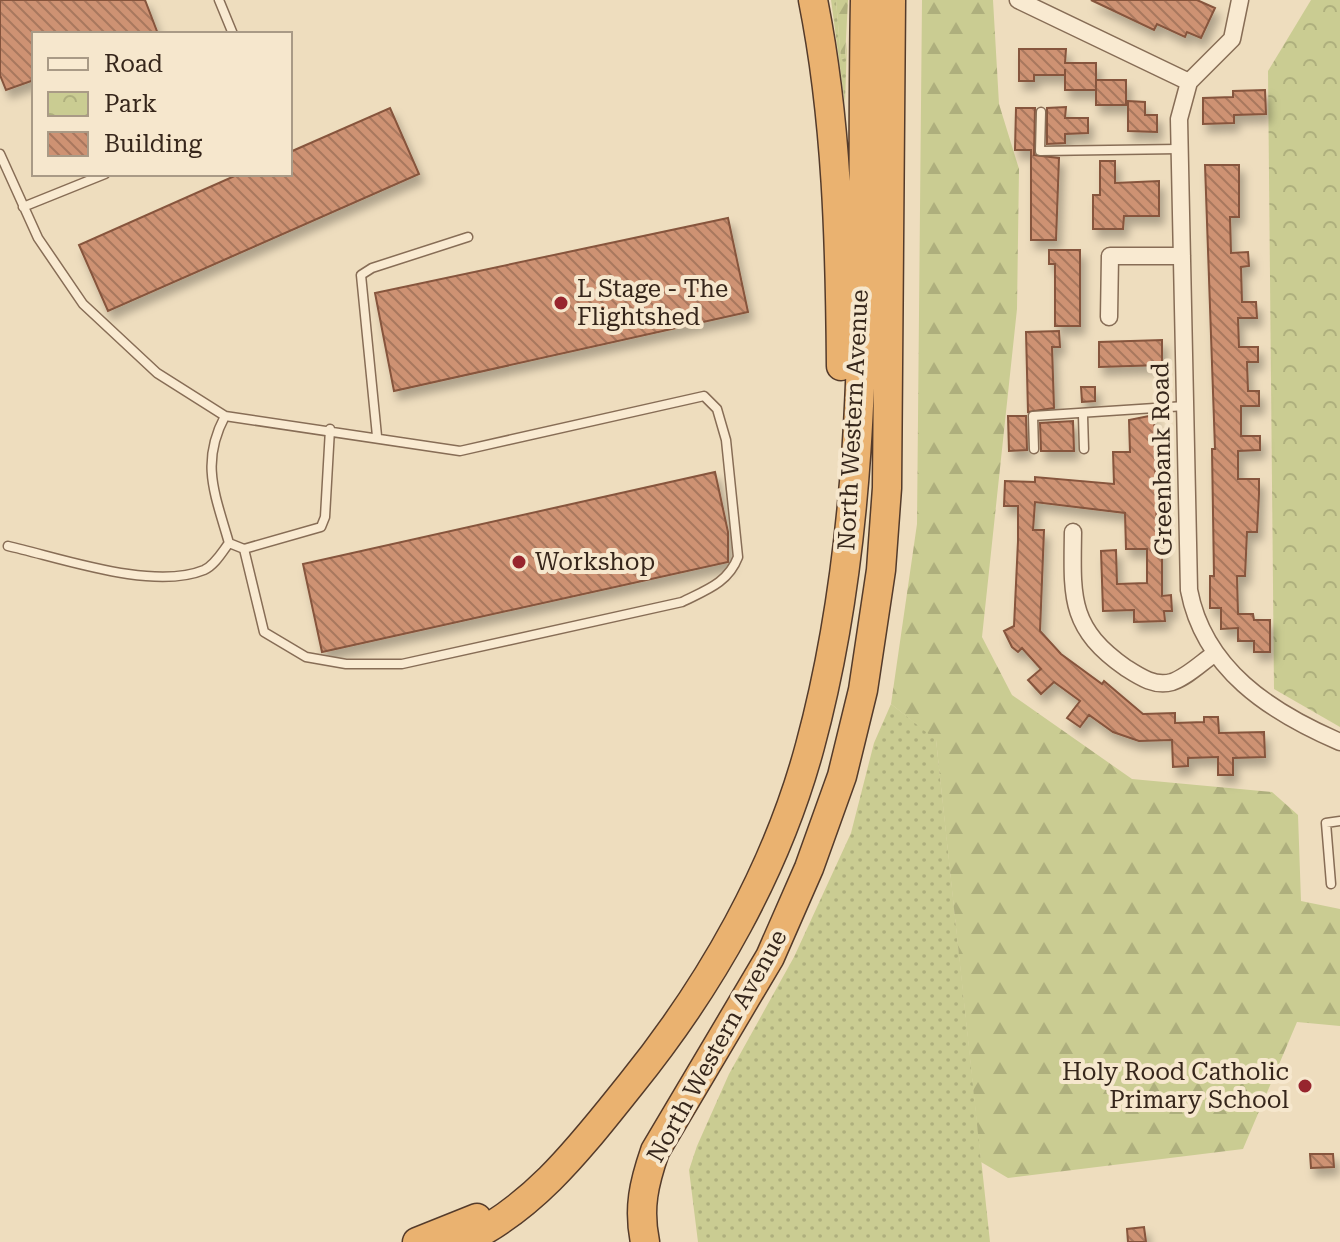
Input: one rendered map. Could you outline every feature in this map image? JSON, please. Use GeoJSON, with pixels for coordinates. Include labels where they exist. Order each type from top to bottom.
{"type":"FeatureCollection","features":[{"type":"Feature","properties":{"kind":"highway"},"geometry":{"type":"LineString","coordinates":[[813,0],[826,84],[838,215],[842,403],[839,603]]}},
{"type":"Feature","properties":{"kind":"highway","name":"North Western Avenue"},"geometry":{"type":"LineString","coordinates":[[462,1242],[512,1213],[544,1185],[579,1149],[637,1078],[743,918],[773,852],[810,748],[853,515],[860,388],[865,0]]}},
{"type":"Feature","properties":{"kind":"highway","name":"North Western Avenue"},"geometry":{"type":"LineString","coordinates":[[645,1242],[640,1211],[644,1182],[655,1151],[770,957],[809,868],[842,776],[863,690],[881,570],[887,488],[891,0]]}},
{"type":"Feature","properties":{"kind":"highway"},"geometry":{"type":"LineString","coordinates":[[417,1242],[474,1220],[514,1192],[593,1114],[637,1078]]}},
{"type":"Feature","properties":{"kind":"street"},"geometry":{"type":"LineString","coordinates":[[1018,0],[1189,82],[1232,39],[1240,0]]}},
{"type":"Feature","properties":{"kind":"street","name":"Greenbank Road"},"geometry":{"type":"LineString","coordinates":[[1189,82],[1181,103],[1179,149],[1189,590],[1199,628],[1214,654],[1237,680],[1264,701],[1340,742]]}},
{"type":"Feature","properties":{"kind":"street"},"geometry":{"type":"LineString","coordinates":[[1109,317],[1110,256],[1182,256]]}},
{"type":"Feature","properties":{"kind":"street"},"geometry":{"type":"LineString","coordinates":[[1073,532],[1074,597],[1082,623],[1099,648],[1135,674],[1161,683],[1179,679],[1214,654]]}},
{"type":"Feature","properties":{"kind":"lane"},"geometry":{"type":"LineString","coordinates":[[219,0],[232,32]]}},
{"type":"Feature","properties":{"kind":"lane"},"geometry":{"type":"LineString","coordinates":[[1041,112],[1040,151],[1179,149]]}},
{"type":"Feature","properties":{"kind":"lane"},"geometry":{"type":"LineString","coordinates":[[0,154],[38,238],[83,304],[157,373],[225,416],[330,429],[460,451],[685,397],[704,396],[717,409],[726,440],[738,557],[732,571],[720,583],[682,602],[402,664],[346,664],[306,657],[264,632],[244,549]]}},
{"type":"Feature","properties":{"kind":"lane"},"geometry":{"type":"LineString","coordinates":[[23,207],[100,176]]}},
{"type":"Feature","properties":{"kind":"lane"},"geometry":{"type":"LineString","coordinates":[[377,436],[361,275],[372,268],[468,237]]}},
{"type":"Feature","properties":{"kind":"lane"},"geometry":{"type":"LineString","coordinates":[[1034,449],[1033,416],[1083,416],[1101,409],[1185,406]]}},
{"type":"Feature","properties":{"kind":"lane"},"geometry":{"type":"LineString","coordinates":[[225,416],[213,438],[210,476],[229,543]]}},
{"type":"Feature","properties":{"kind":"lane"},"geometry":{"type":"LineString","coordinates":[[1083,416],[1084,449]]}},
{"type":"Feature","properties":{"kind":"lane"},"geometry":{"type":"LineString","coordinates":[[229,543],[244,549],[321,527],[325,517],[330,429]]}},
{"type":"Feature","properties":{"kind":"lane"},"geometry":{"type":"LineString","coordinates":[[8,546],[148,576],[176,576],[206,569],[229,543]]}},
{"type":"Feature","properties":{"kind":"lane"},"geometry":{"type":"LineString","coordinates":[[1331,884],[1326,823],[1340,821]]}},
{"type":"Feature","properties":{"kind":"green space"},"geometry":{"type":"Polygon","coordinates":[[[831,0],[836,0],[841,59],[845,58],[847,42],[845,104],[831,0]]]}},
{"type":"Feature","properties":{"kind":"green space"},"geometry":{"type":"Polygon","coordinates":[[[836,0],[848,0],[845,58],[841,59],[836,0]]]}},
{"type":"Feature","properties":{"kind":"green space"},"geometry":{"type":"Polygon","coordinates":[[[922,0],[993,0],[999,104],[1019,169],[1017,309],[982,637],[1012,695],[1132,779],[1272,792],[1298,815],[1301,901],[1340,909],[1340,1026],[1297,1022],[1243,1149],[1008,1178],[981,1162],[936,740],[891,704],[917,524],[922,0]]]}},
{"type":"Feature","properties":{"kind":"green space"},"geometry":{"type":"Polygon","coordinates":[[[1311,0],[1340,0],[1340,727],[1274,689],[1268,71],[1311,0]]]}},
{"type":"Feature","properties":{"kind":"green space"},"geometry":{"type":"Polygon","coordinates":[[[891,704],[936,739],[990,1242],[698,1242],[689,1170],[697,1146],[729,1074],[794,957],[851,833],[874,743],[891,704]]]}},
{"type":"Feature","properties":{"kind":"building"},"geometry":{"type":"Polygon","coordinates":[[[0,0],[145,0],[157,32],[32,32],[32,81],[6,90],[0,75],[0,0]]]}},
{"type":"Feature","properties":{"kind":"building"},"geometry":{"type":"Polygon","coordinates":[[[1091,0],[1197,0],[1215,8],[1201,38],[1187,32],[1185,37],[1157,24],[1154,30],[1091,0]]]}},
{"type":"Feature","properties":{"kind":"building"},"geometry":{"type":"Polygon","coordinates":[[[1019,49],[1066,49],[1065,63],[1096,63],[1096,90],[1065,90],[1065,75],[1034,75],[1034,81],[1019,81],[1019,49]]]}},
{"type":"Feature","properties":{"kind":"building"},"geometry":{"type":"Polygon","coordinates":[[[1096,80],[1126,80],[1126,105],[1096,105],[1096,80]]]}},
{"type":"Feature","properties":{"kind":"building"},"geometry":{"type":"Polygon","coordinates":[[[1265,90],[1266,114],[1234,115],[1234,123],[1203,124],[1203,98],[1233,97],[1233,91],[1265,90]]]}},
{"type":"Feature","properties":{"kind":"building"},"geometry":{"type":"Polygon","coordinates":[[[1128,101],[1145,102],[1145,115],[1157,115],[1157,132],[1128,131],[1128,101]]]}},
{"type":"Feature","properties":{"kind":"building"},"geometry":{"type":"Polygon","coordinates":[[[1066,107],[1065,118],[1088,118],[1088,133],[1065,134],[1065,143],[1047,144],[1047,108],[1066,107]]]}},
{"type":"Feature","properties":{"kind":"building"},"geometry":{"type":"Polygon","coordinates":[[[390,108],[419,174],[108,311],[79,245],[234,176],[292,176],[292,151],[390,108]]]}},
{"type":"Feature","properties":{"kind":"building"},"geometry":{"type":"Polygon","coordinates":[[[1016,108],[1035,108],[1034,155],[1059,158],[1056,240],[1031,240],[1031,150],[1015,150],[1016,108]]]}},
{"type":"Feature","properties":{"kind":"building"},"geometry":{"type":"Polygon","coordinates":[[[1100,161],[1115,161],[1115,183],[1159,181],[1159,216],[1124,216],[1123,229],[1093,229],[1093,195],[1100,195],[1100,161]]]}},
{"type":"Feature","properties":{"kind":"building"},"geometry":{"type":"Polygon","coordinates":[[[1205,165],[1239,165],[1239,217],[1230,217],[1231,253],[1248,252],[1249,266],[1241,267],[1242,302],[1256,302],[1257,318],[1238,318],[1239,347],[1258,347],[1258,362],[1247,362],[1248,391],[1259,391],[1259,406],[1241,406],[1241,436],[1260,436],[1260,450],[1238,451],[1238,479],[1259,479],[1259,494],[1257,532],[1247,532],[1245,576],[1237,576],[1238,614],[1253,614],[1254,620],[1270,620],[1270,652],[1254,652],[1254,641],[1238,641],[1238,628],[1221,629],[1221,608],[1210,608],[1210,576],[1214,576],[1212,449],[1215,449],[1205,165]]]}},
{"type":"Feature","properties":{"kind":"building","name":"L Stage - The Flightshed"},"geometry":{"type":"Polygon","coordinates":[[[728,218],[748,312],[394,391],[375,293],[728,218]]]}},
{"type":"Feature","properties":{"kind":"building"},"geometry":{"type":"Polygon","coordinates":[[[1049,250],[1080,250],[1080,326],[1055,326],[1055,264],[1049,264],[1049,250]]]}},
{"type":"Feature","properties":{"kind":"building"},"geometry":{"type":"Polygon","coordinates":[[[1059,331],[1060,347],[1052,347],[1054,408],[1028,412],[1026,332],[1059,331]]]}},
{"type":"Feature","properties":{"kind":"building"},"geometry":{"type":"Polygon","coordinates":[[[1162,340],[1162,365],[1099,367],[1099,342],[1162,340]]]}},
{"type":"Feature","properties":{"kind":"building"},"geometry":{"type":"Polygon","coordinates":[[[1081,387],[1095,387],[1095,401],[1082,402],[1081,387]]]}},
{"type":"Feature","properties":{"kind":"building"},"geometry":{"type":"Polygon","coordinates":[[[1154,415],[1157,534],[1162,534],[1162,596],[1171,595],[1172,611],[1164,611],[1165,621],[1134,622],[1134,610],[1103,611],[1101,551],[1116,550],[1117,584],[1147,583],[1147,549],[1126,549],[1125,513],[1035,502],[1033,530],[1044,530],[1040,631],[1061,654],[1102,684],[1104,681],[1143,714],[1175,713],[1175,723],[1204,722],[1204,717],[1218,717],[1219,733],[1264,732],[1265,757],[1233,758],[1233,775],[1218,775],[1218,757],[1188,758],[1188,766],[1173,767],[1172,740],[1139,741],[1113,732],[1089,715],[1080,727],[1067,718],[1080,701],[1054,682],[1041,694],[1028,680],[1041,669],[1022,648],[1018,652],[1012,647],[1004,631],[1014,626],[1018,541],[1018,506],[1004,506],[1005,481],[1035,482],[1035,477],[1114,484],[1113,452],[1130,452],[1129,420],[1154,415]]]}},
{"type":"Feature","properties":{"kind":"building"},"geometry":{"type":"Polygon","coordinates":[[[1008,416],[1026,416],[1027,450],[1009,451],[1008,416]]]}},
{"type":"Feature","properties":{"kind":"building"},"geometry":{"type":"Polygon","coordinates":[[[1073,421],[1074,451],[1041,451],[1040,423],[1073,421]]]}},
{"type":"Feature","properties":{"kind":"building","name":"Workshop"},"geometry":{"type":"Polygon","coordinates":[[[715,472],[728,532],[728,562],[322,652],[303,564],[715,472]]]}},
{"type":"Feature","properties":{"kind":"building"},"geometry":{"type":"Polygon","coordinates":[[[1310,1154],[1333,1154],[1334,1167],[1311,1168],[1310,1154]]]}},
{"type":"Feature","properties":{"kind":"building"},"geometry":{"type":"Polygon","coordinates":[[[1144,1227],[1146,1242],[1128,1242],[1127,1229],[1144,1227]]]}},
{"type":"Feature","properties":{"kind":"place","name":"L Stage - The Flightshed"},"geometry":{"type":"Point","coordinates":[561,303]}},
{"type":"Feature","properties":{"kind":"place","name":"Workshop"},"geometry":{"type":"Point","coordinates":[519,562]}},
{"type":"Feature","properties":{"kind":"place","name":"Holy Rood Catholic Primary School"},"geometry":{"type":"Point","coordinates":[1305,1086]}}]}
